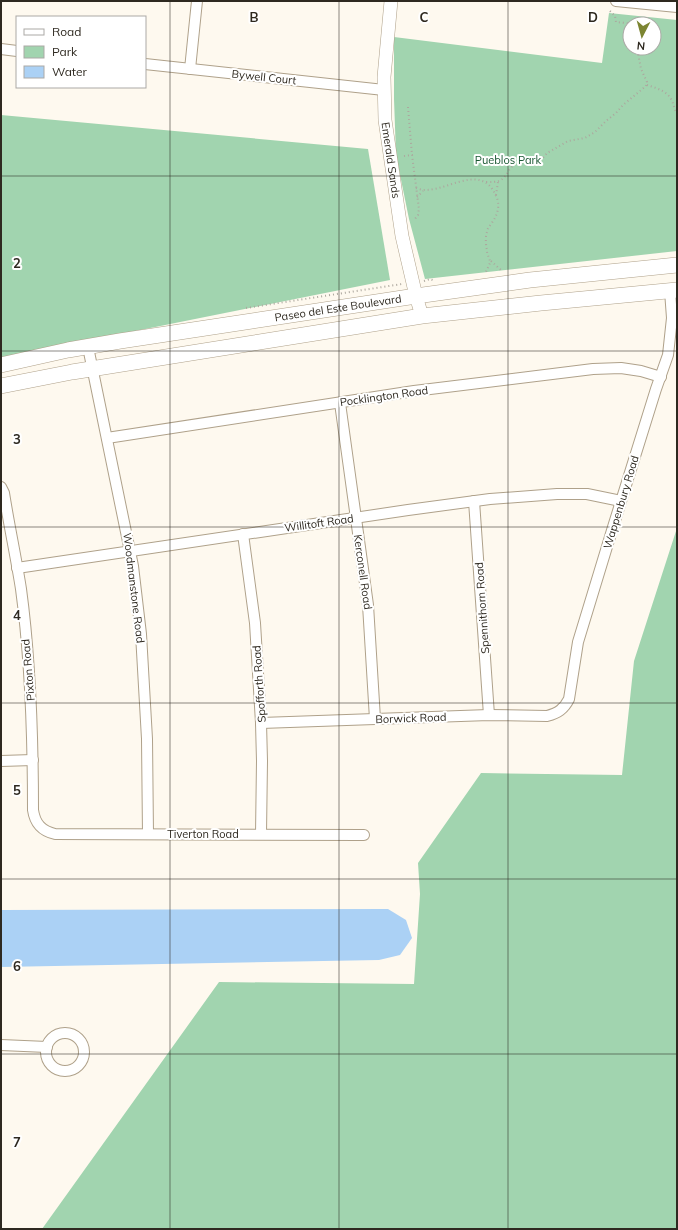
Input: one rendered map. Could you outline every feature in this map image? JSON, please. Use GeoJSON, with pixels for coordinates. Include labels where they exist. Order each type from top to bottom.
{"type":"FeatureCollection","features":[{"type":"Feature","properties":{"kind":"main road","name":"Paseo del Este Boulevard"},"geometry":{"type":"LineString","coordinates":[[1,365],[88,347],[416,296],[530,280],[677,265]]}},
{"type":"Feature","properties":{"kind":"main road","name":"Paseo del Este Boulevard"},"geometry":{"type":"LineString","coordinates":[[1,386],[93,369],[422,316],[674,290]]}},
{"type":"Feature","properties":{"kind":"street"},"geometry":{"type":"LineString","coordinates":[[190,69],[197,1]]}},
{"type":"Feature","properties":{"kind":"street","name":"Emerald Sands"},"geometry":{"type":"LineString","coordinates":[[391,1],[384,90],[385,120],[402,236],[422,316]]}},
{"type":"Feature","properties":{"kind":"street"},"geometry":{"type":"LineString","coordinates":[[616,1],[677,7]]}},
{"type":"Feature","properties":{"kind":"street"},"geometry":{"type":"LineString","coordinates":[[1,49],[16,51]]}},
{"type":"Feature","properties":{"kind":"street","name":"Bywell Court"},"geometry":{"type":"LineString","coordinates":[[146,64],[384,90]]}},
{"type":"Feature","properties":{"kind":"street","name":"Wappenbury Road"},"geometry":{"type":"LineString","coordinates":[[560,711],[569,699],[578,642],[621,501],[668,356],[674,290]]}},
{"type":"Feature","properties":{"kind":"street","name":"Woodmanstone Road"},"geometry":{"type":"LineString","coordinates":[[88,347],[133,566],[141,634],[147,739],[148,834]]}},
{"type":"Feature","properties":{"kind":"street","name":"Pocklington Road"},"geometry":{"type":"LineString","coordinates":[[107,438],[414,391],[593,369],[621,368],[641,371],[661,377]]}},
{"type":"Feature","properties":{"kind":"street","name":"Kerconell Road"},"geometry":{"type":"LineString","coordinates":[[340,403],[368,605],[375,719]]}},
{"type":"Feature","properties":{"kind":"street","name":"Pixton Road"},"geometry":{"type":"LineString","coordinates":[[1,487],[4,493],[21,589],[30,683],[33,810],[37,824],[42,829]]}},
{"type":"Feature","properties":{"kind":"street","name":"Willitoft Road"},"geometry":{"type":"LineString","coordinates":[[17,568],[474,501],[557,494],[587,494],[621,501]]}},
{"type":"Feature","properties":{"kind":"street","name":"Spennithorn Road"},"geometry":{"type":"LineString","coordinates":[[474,501],[489,715]]}},
{"type":"Feature","properties":{"kind":"street","name":"Spofforth Road"},"geometry":{"type":"LineString","coordinates":[[243,534],[255,623],[261,723],[261,834]]}},
{"type":"Feature","properties":{"kind":"street","name":"Borwick Road"},"geometry":{"type":"LineString","coordinates":[[261,723],[489,715],[547,716],[560,711]]}},
{"type":"Feature","properties":{"kind":"street"},"geometry":{"type":"LineString","coordinates":[[1,761],[33,760]]}},
{"type":"Feature","properties":{"kind":"street","name":"Tiverton Road"},"geometry":{"type":"LineString","coordinates":[[42,829],[56,834],[364,835]]}},
{"type":"Feature","properties":{"kind":"street"},"geometry":{"type":"LineString","coordinates":[[1,1045],[47,1046]]}},
{"type":"Feature","properties":{"kind":"path"},"geometry":{"type":"LineString","coordinates":[[610,11],[615,16],[616,22],[622,23]]}},
{"type":"Feature","properties":{"kind":"path"},"geometry":{"type":"LineString","coordinates":[[639,56],[641,69],[647,85]]}},
{"type":"Feature","properties":{"kind":"path"},"geometry":{"type":"LineString","coordinates":[[647,85],[657,88],[666,94],[671,100],[674,110],[677,113]]}},
{"type":"Feature","properties":{"kind":"path"},"geometry":{"type":"LineString","coordinates":[[416,188],[424,190],[471,180],[498,182],[504,178],[517,162],[525,163],[529,159],[533,158],[542,159],[547,153],[568,141],[585,138],[596,132],[623,105],[647,85]]}},
{"type":"Feature","properties":{"kind":"path"},"geometry":{"type":"LineString","coordinates":[[408,107],[419,211],[415,219]]}},
{"type":"Feature","properties":{"kind":"path"},"geometry":{"type":"LineString","coordinates":[[404,156],[412,154]]}},
{"type":"Feature","properties":{"kind":"path"},"geometry":{"type":"LineString","coordinates":[[486,182],[492,188],[499,205],[495,218],[486,234],[486,250],[490,260],[503,272]]}},
{"type":"Feature","properties":{"kind":"path"},"geometry":{"type":"LineString","coordinates":[[496,196],[498,182]]}},
{"type":"Feature","properties":{"kind":"path"},"geometry":{"type":"LineString","coordinates":[[417,197],[424,190]]}},
{"type":"Feature","properties":{"kind":"path"},"geometry":{"type":"LineString","coordinates":[[484,275],[489,266],[490,260]]}},
{"type":"Feature","properties":{"kind":"green space","name":"Pueblos Park"},"geometry":{"type":"Polygon","coordinates":[[[609,13],[638,16],[622,16],[622,56],[662,56],[662,18],[677,20],[677,251],[425,279],[409,219],[396,155],[394,37],[602,63],[609,13]]]}},
{"type":"Feature","properties":{"kind":"green space"},"geometry":{"type":"Polygon","coordinates":[[[1,115],[368,149],[390,280],[1,358],[1,115]]]}},
{"type":"Feature","properties":{"kind":"green space"},"geometry":{"type":"Polygon","coordinates":[[[677,528],[677,1229],[42,1229],[219,982],[414,984],[420,894],[418,863],[481,773],[622,775],[634,661],[677,528]]]}},
{"type":"Feature","properties":{"kind":"water"},"geometry":{"type":"Polygon","coordinates":[[[388,909],[406,920],[412,938],[400,955],[379,960],[1,967],[1,910],[388,909]]]}}]}
